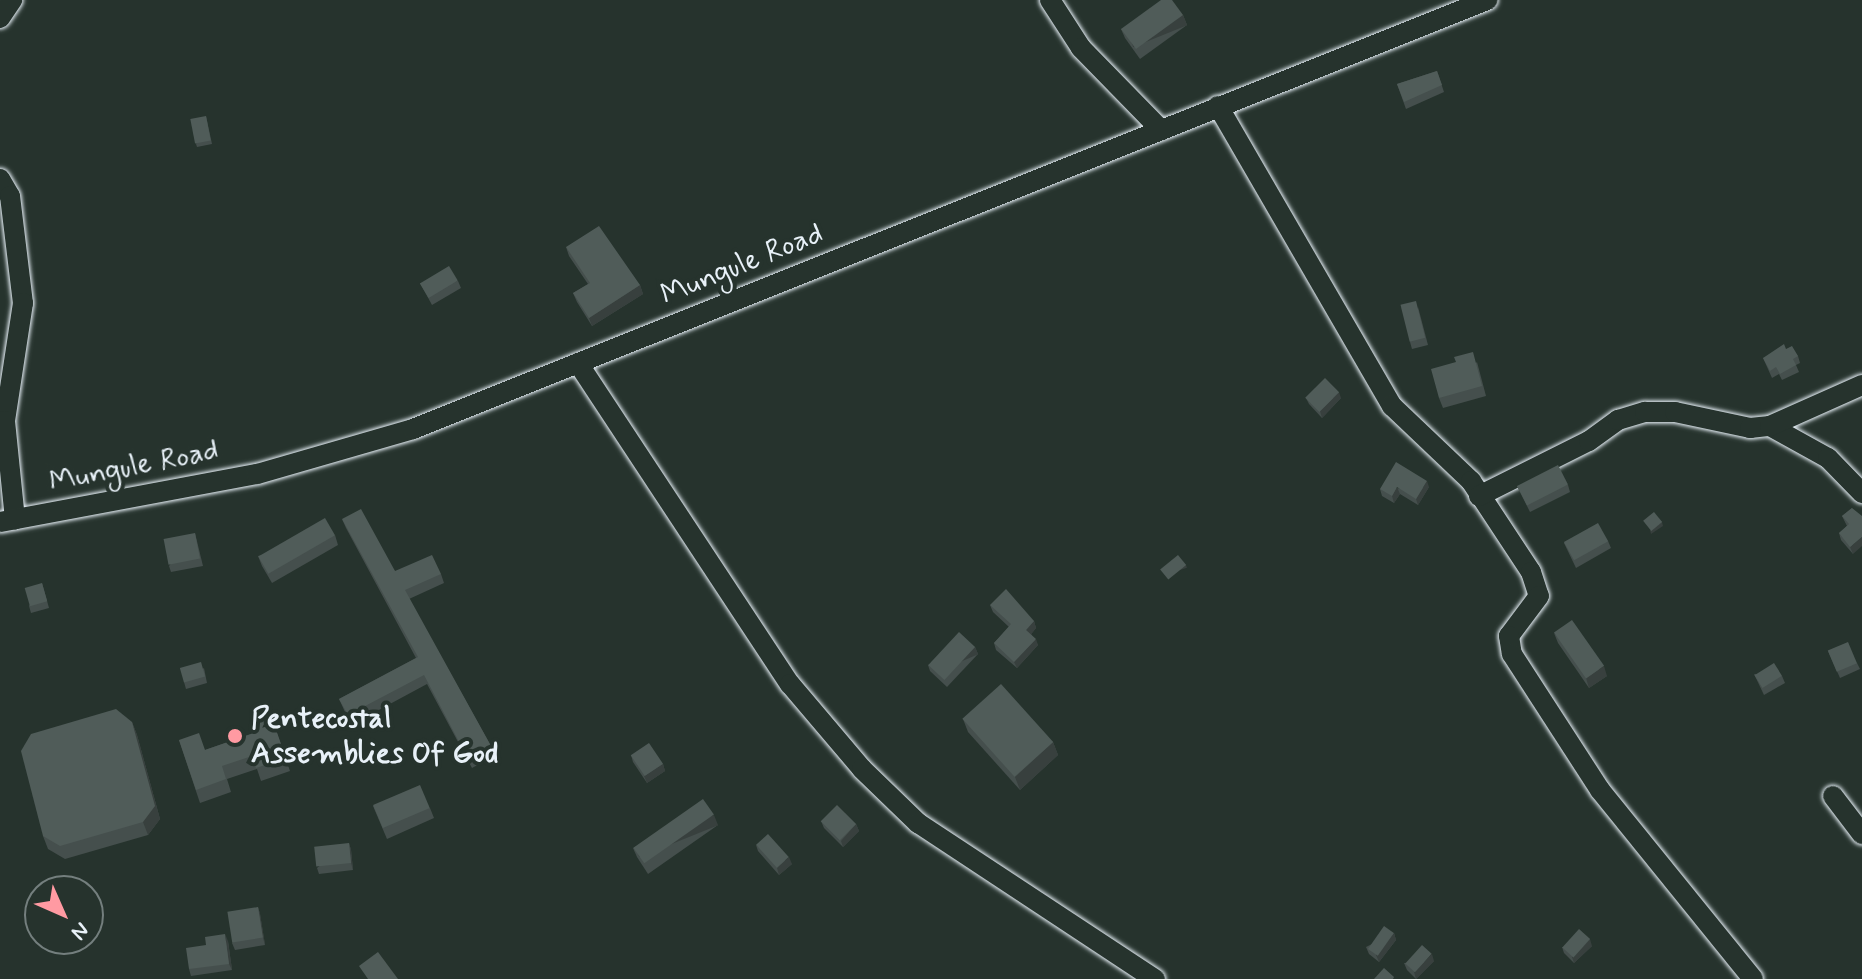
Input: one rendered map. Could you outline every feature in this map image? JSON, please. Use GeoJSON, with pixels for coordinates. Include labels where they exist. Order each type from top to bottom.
{"type":"FeatureCollection","features":[{"type":"Feature","properties":{"kind":"street"},"geometry":{"type":"LineString","coordinates":[[0,18],[12,0]]}},
{"type":"Feature","properties":{"kind":"street"},"geometry":{"type":"LineString","coordinates":[[1050,0],[1081,48],[1161,130]]}},
{"type":"Feature","properties":{"kind":"street","name":"Mungule Road"},"geometry":{"type":"LineString","coordinates":[[8,521],[335,455],[578,363],[1487,0]]}},
{"type":"Feature","properties":{"kind":"street"},"geometry":{"type":"LineString","coordinates":[[1218,106],[1392,406],[1471,481],[1537,585],[1534,606],[1509,636],[1512,654],[1600,790],[1753,979]]}},
{"type":"Feature","properties":{"kind":"street"},"geometry":{"type":"LineString","coordinates":[[0,179],[10,196],[23,303],[5,421],[8,521]]}},
{"type":"Feature","properties":{"kind":"street"},"geometry":{"type":"LineString","coordinates":[[578,363],[790,684],[862,769],[918,823],[1155,979]]}},
{"type":"Feature","properties":{"kind":"street"},"geometry":{"type":"LineString","coordinates":[[1479,496],[1589,441],[1618,420],[1645,412],[1675,412],[1750,428],[1770,426],[1862,385]]}},
{"type":"Feature","properties":{"kind":"street"},"geometry":{"type":"LineString","coordinates":[[1770,426],[1828,458],[1862,493]]}},
{"type":"Feature","properties":{"kind":"street"},"geometry":{"type":"LineString","coordinates":[[1833,796],[1862,834]]}},
{"type":"Feature","properties":{"kind":"building"},"geometry":{"type":"Polygon","coordinates":[[[1161,0],[1172,0],[1183,15],[1136,49],[1121,29],[1161,0]]]}},
{"type":"Feature","properties":{"kind":"building"},"geometry":{"type":"Polygon","coordinates":[[[1437,71],[1442,85],[1404,102],[1397,84],[1437,71]]]}},
{"type":"Feature","properties":{"kind":"building"},"geometry":{"type":"Polygon","coordinates":[[[206,116],[211,141],[195,144],[190,119],[206,116]]]}},
{"type":"Feature","properties":{"kind":"building"},"geometry":{"type":"Polygon","coordinates":[[[599,226],[640,285],[589,318],[573,293],[590,283],[566,247],[599,226]]]}},
{"type":"Feature","properties":{"kind":"building"},"geometry":{"type":"Polygon","coordinates":[[[449,266],[458,281],[429,298],[420,284],[449,266]]]}},
{"type":"Feature","properties":{"kind":"building"},"geometry":{"type":"Polygon","coordinates":[[[1416,301],[1425,338],[1410,342],[1400,305],[1416,301]]]}},
{"type":"Feature","properties":{"kind":"building"},"geometry":{"type":"Polygon","coordinates":[[[1784,344],[1786,349],[1792,346],[1798,356],[1793,359],[1796,365],[1780,374],[1776,367],[1770,371],[1763,358],[1784,344]]]}},
{"type":"Feature","properties":{"kind":"building"},"geometry":{"type":"Polygon","coordinates":[[[1473,352],[1482,386],[1439,398],[1431,369],[1456,362],[1454,357],[1473,352]]]}},
{"type":"Feature","properties":{"kind":"building"},"geometry":{"type":"Polygon","coordinates":[[[1325,378],[1339,392],[1319,412],[1305,398],[1325,378]]]}},
{"type":"Feature","properties":{"kind":"building"},"geometry":{"type":"Polygon","coordinates":[[[1396,462],[1427,481],[1416,499],[1397,487],[1392,496],[1380,489],[1396,462]]]}},
{"type":"Feature","properties":{"kind":"building"},"geometry":{"type":"Polygon","coordinates":[[[1558,465],[1568,485],[1527,505],[1517,486],[1558,465]]]}},
{"type":"Feature","properties":{"kind":"building"},"geometry":{"type":"Polygon","coordinates":[[[1852,508],[1862,516],[1862,537],[1850,547],[1839,533],[1849,524],[1842,516],[1852,508]]]}},
{"type":"Feature","properties":{"kind":"building"},"geometry":{"type":"Polygon","coordinates":[[[361,509],[395,571],[432,555],[441,574],[405,590],[491,746],[468,759],[424,675],[348,715],[339,699],[418,657],[342,519],[361,509]]]}},
{"type":"Feature","properties":{"kind":"building"},"geometry":{"type":"Polygon","coordinates":[[[1654,512],[1662,522],[1651,531],[1643,521],[1654,512]]]}},
{"type":"Feature","properties":{"kind":"building"},"geometry":{"type":"Polygon","coordinates":[[[325,518],[335,535],[268,574],[258,556],[325,518]]]}},
{"type":"Feature","properties":{"kind":"building"},"geometry":{"type":"Polygon","coordinates":[[[1598,523],[1608,541],[1574,560],[1564,542],[1598,523]]]}},
{"type":"Feature","properties":{"kind":"building"},"geometry":{"type":"Polygon","coordinates":[[[195,533],[200,559],[169,565],[164,539],[195,533]]]}},
{"type":"Feature","properties":{"kind":"building"},"geometry":{"type":"Polygon","coordinates":[[[1178,555],[1186,565],[1168,580],[1160,569],[1178,555]]]}},
{"type":"Feature","properties":{"kind":"building"},"geometry":{"type":"Polygon","coordinates":[[[42,583],[47,601],[30,606],[25,588],[42,583]]]}},
{"type":"Feature","properties":{"kind":"building"},"geometry":{"type":"Polygon","coordinates":[[[1006,589],[1034,621],[1026,630],[1036,639],[1014,662],[994,643],[1011,624],[990,605],[1006,589]]]}},
{"type":"Feature","properties":{"kind":"building"},"geometry":{"type":"Polygon","coordinates":[[[1572,620],[1604,666],[1586,678],[1554,633],[1572,620]]]}},
{"type":"Feature","properties":{"kind":"building"},"geometry":{"type":"Polygon","coordinates":[[[959,632],[975,647],[944,680],[928,665],[959,632]]]}},
{"type":"Feature","properties":{"kind":"building"},"geometry":{"type":"Polygon","coordinates":[[[1848,642],[1857,663],[1837,672],[1828,651],[1848,642]]]}},
{"type":"Feature","properties":{"kind":"building"},"geometry":{"type":"Polygon","coordinates":[[[201,662],[205,676],[184,682],[180,668],[201,662]]]}},
{"type":"Feature","properties":{"kind":"building"},"geometry":{"type":"Polygon","coordinates":[[[1774,663],[1782,676],[1762,688],[1754,675],[1774,663]]]}},
{"type":"Feature","properties":{"kind":"building"},"geometry":{"type":"Polygon","coordinates":[[[1001,684],[1053,742],[1015,777],[962,719],[1001,684]]]}},
{"type":"Feature","properties":{"kind":"building"},"geometry":{"type":"Polygon","coordinates":[[[116,709],[132,722],[155,806],[143,822],[60,846],[43,836],[21,751],[31,734],[116,709]]]}},
{"type":"Feature","properties":{"kind":"building"},"geometry":{"type":"Polygon","coordinates":[[[269,710],[286,758],[256,768],[252,756],[222,766],[226,779],[196,790],[179,740],[199,733],[205,750],[257,732],[251,716],[269,710]]]}},
{"type":"Feature","properties":{"kind":"building"},"geometry":{"type":"Polygon","coordinates":[[[649,743],[663,764],[645,776],[631,755],[649,743]]]}},
{"type":"Feature","properties":{"kind":"building"},"geometry":{"type":"Polygon","coordinates":[[[420,785],[430,808],[383,828],[373,805],[420,785]]]}},
{"type":"Feature","properties":{"kind":"building"},"geometry":{"type":"Polygon","coordinates":[[[703,799],[714,815],[644,863],[633,848],[703,799]]]}},
{"type":"Feature","properties":{"kind":"building"},"geometry":{"type":"Polygon","coordinates":[[[837,805],[856,824],[840,840],[821,821],[837,805]]]}},
{"type":"Feature","properties":{"kind":"building"},"geometry":{"type":"Polygon","coordinates":[[[768,834],[789,857],[777,868],[756,845],[768,834]]]}},
{"type":"Feature","properties":{"kind":"building"},"geometry":{"type":"Polygon","coordinates":[[[349,843],[351,863],[316,867],[314,847],[349,843]]]}},
{"type":"Feature","properties":{"kind":"building"},"geometry":{"type":"Polygon","coordinates":[[[258,907],[263,938],[232,942],[227,912],[258,907]]]}},
{"type":"Feature","properties":{"kind":"building"},"geometry":{"type":"Polygon","coordinates":[[[1384,926],[1394,933],[1378,956],[1368,949],[1384,926]]]}},
{"type":"Feature","properties":{"kind":"building"},"geometry":{"type":"Polygon","coordinates":[[[1579,929],[1590,939],[1573,958],[1562,948],[1579,929]]]}},
{"type":"Feature","properties":{"kind":"building"},"geometry":{"type":"Polygon","coordinates":[[[225,934],[229,964],[189,969],[186,948],[206,945],[205,937],[225,934]]]}},
{"type":"Feature","properties":{"kind":"building"},"geometry":{"type":"Polygon","coordinates":[[[1422,945],[1432,954],[1415,972],[1405,964],[1422,945]]]}},
{"type":"Feature","properties":{"kind":"building"},"geometry":{"type":"Polygon","coordinates":[[[378,952],[398,979],[368,979],[359,966],[378,952]]]}},
{"type":"Feature","properties":{"kind":"building"},"geometry":{"type":"Polygon","coordinates":[[[1384,968],[1393,979],[1374,979],[1384,968]]]}},
{"type":"Feature","properties":{"kind":"place","name":"Pentecostal Assemblies Of God"},"geometry":{"type":"Point","coordinates":[235,736]}}]}
